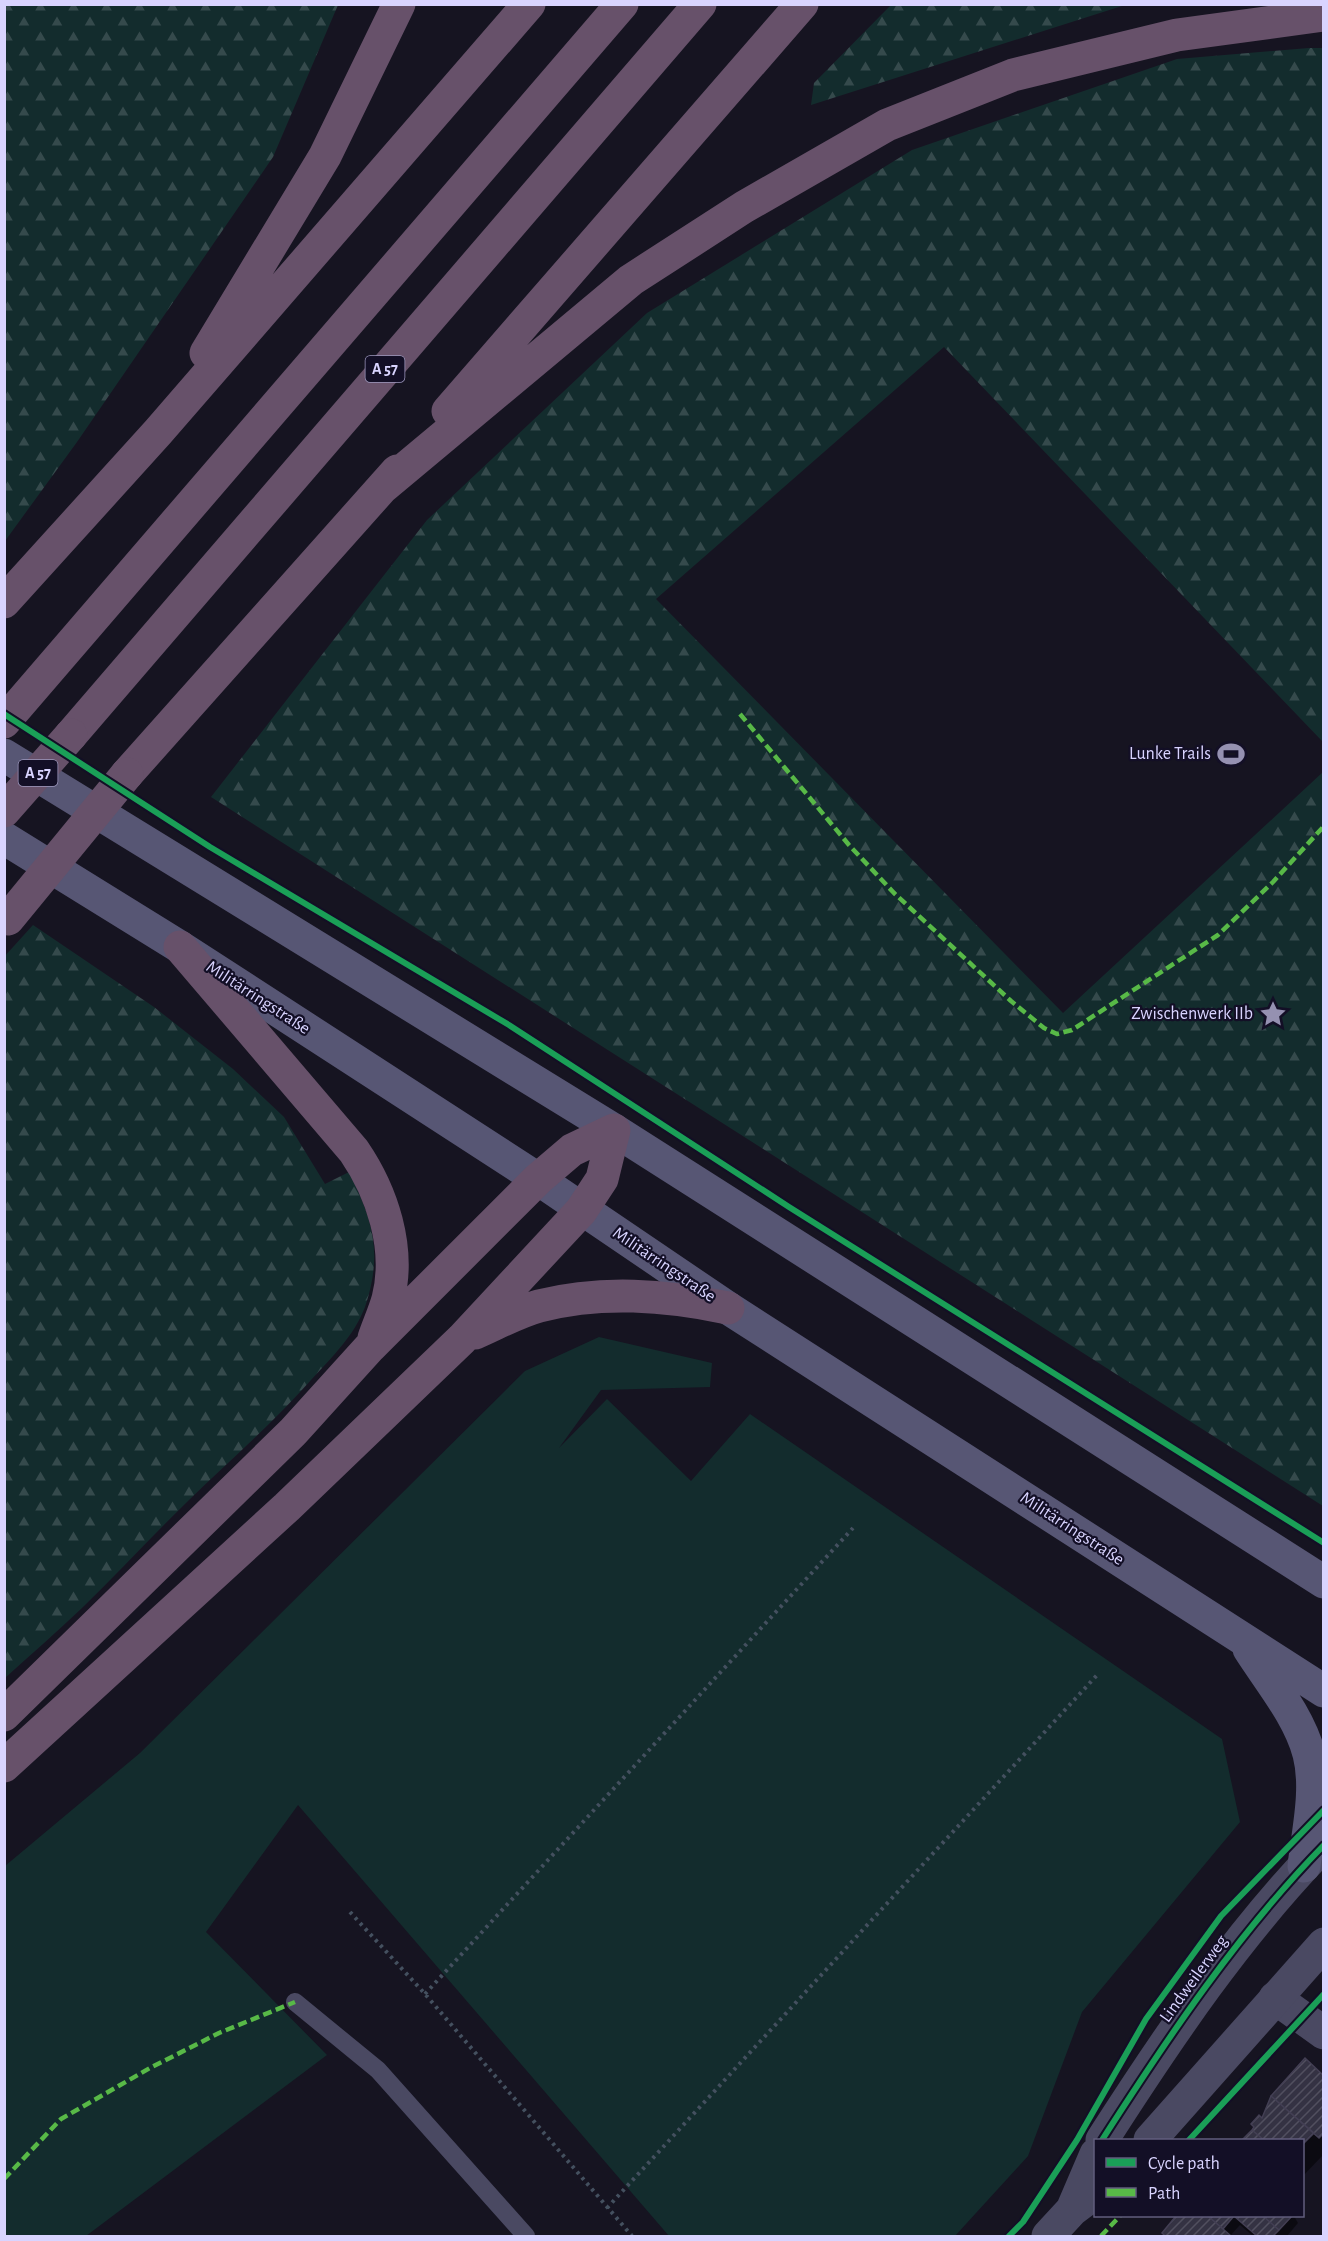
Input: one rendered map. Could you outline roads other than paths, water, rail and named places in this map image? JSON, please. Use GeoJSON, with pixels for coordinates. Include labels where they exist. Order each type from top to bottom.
{"type":"FeatureCollection","features":[{"type":"Feature","properties":{"kind":"highway"},"geometry":{"type":"LineString","coordinates":[[158,432],[325,156],[399,4]]}},
{"type":"Feature","properties":{"kind":"highway"},"geometry":{"type":"LineString","coordinates":[[4,602],[158,432],[529,4]]}},
{"type":"Feature","properties":{"kind":"highway"},"geometry":{"type":"LineString","coordinates":[[13,712],[622,4]]}},
{"type":"Feature","properties":{"kind":"highway","name":"A 57"},"geometry":{"type":"LineString","coordinates":[[4,811],[700,4]]}},
{"type":"Feature","properties":{"kind":"highway"},"geometry":{"type":"LineString","coordinates":[[6,921],[127,774],[382,487],[802,4]]}},
{"type":"Feature","properties":{"kind":"highway"},"geometry":{"type":"LineString","coordinates":[[382,487],[631,280],[744,207],[887,125],[1013,75],[1177,35],[1323,15]]}},
{"type":"Feature","properties":{"kind":"highway"},"geometry":{"type":"LineString","coordinates":[[180,947],[354,1151],[370,1174],[387,1226],[391,1252],[388,1298],[370,1347]]}},
{"type":"Feature","properties":{"kind":"highway"},"geometry":{"type":"LineString","coordinates":[[4,1715],[293,1432],[370,1347],[538,1179],[572,1150],[614,1130]]}},
{"type":"Feature","properties":{"kind":"highway"},"geometry":{"type":"LineString","coordinates":[[4,1766],[287,1507],[462,1339],[581,1210],[602,1179],[614,1130]]}},
{"type":"Feature","properties":{"kind":"highway"},"geometry":{"type":"LineString","coordinates":[[462,1339],[538,1306],[588,1297],[631,1295],[684,1299],[728,1308]]}},
{"type":"Feature","properties":{"kind":"main road"},"geometry":{"type":"LineString","coordinates":[[4,755],[614,1130],[1323,1582]]}},
{"type":"Feature","properties":{"kind":"main road","name":"Militärringstraße"},"geometry":{"type":"LineString","coordinates":[[4,838],[180,947],[538,1179],[728,1308],[1323,1691]]}},
{"type":"Feature","properties":{"kind":"main road"},"geometry":{"type":"LineString","coordinates":[[1244,1640],[1295,1719],[1309,1755],[1314,1856]]}},
{"type":"Feature","properties":{"kind":"street","name":"Lindweilerweg"},"geometry":{"type":"LineString","coordinates":[[1103,2139],[1155,2058],[1224,1963],[1314,1856]]}},
{"type":"Feature","properties":{"kind":"street"},"geometry":{"type":"LineString","coordinates":[[1151,2139],[1323,1944]]}},
{"type":"Feature","properties":{"kind":"street"},"geometry":{"type":"LineString","coordinates":[[1275,1998],[1323,2033]]}},
{"type":"Feature","properties":{"kind":"street"},"geometry":{"type":"LineString","coordinates":[[1048,2236],[1084,2201],[1094,2158]]}},
{"type":"Feature","properties":{"kind":"lane"},"geometry":{"type":"LineString","coordinates":[[295,2002],[378,2070],[526,2236]]}},
{"type":"Feature","properties":{"kind":"place","name":"Lunke Trails"},"geometry":{"type":"Point","coordinates":[1231,754]}},
{"type":"Feature","properties":{"kind":"place","name":"Zwischenwerk IIb"},"geometry":{"type":"Point","coordinates":[1273,1014]}}]}
